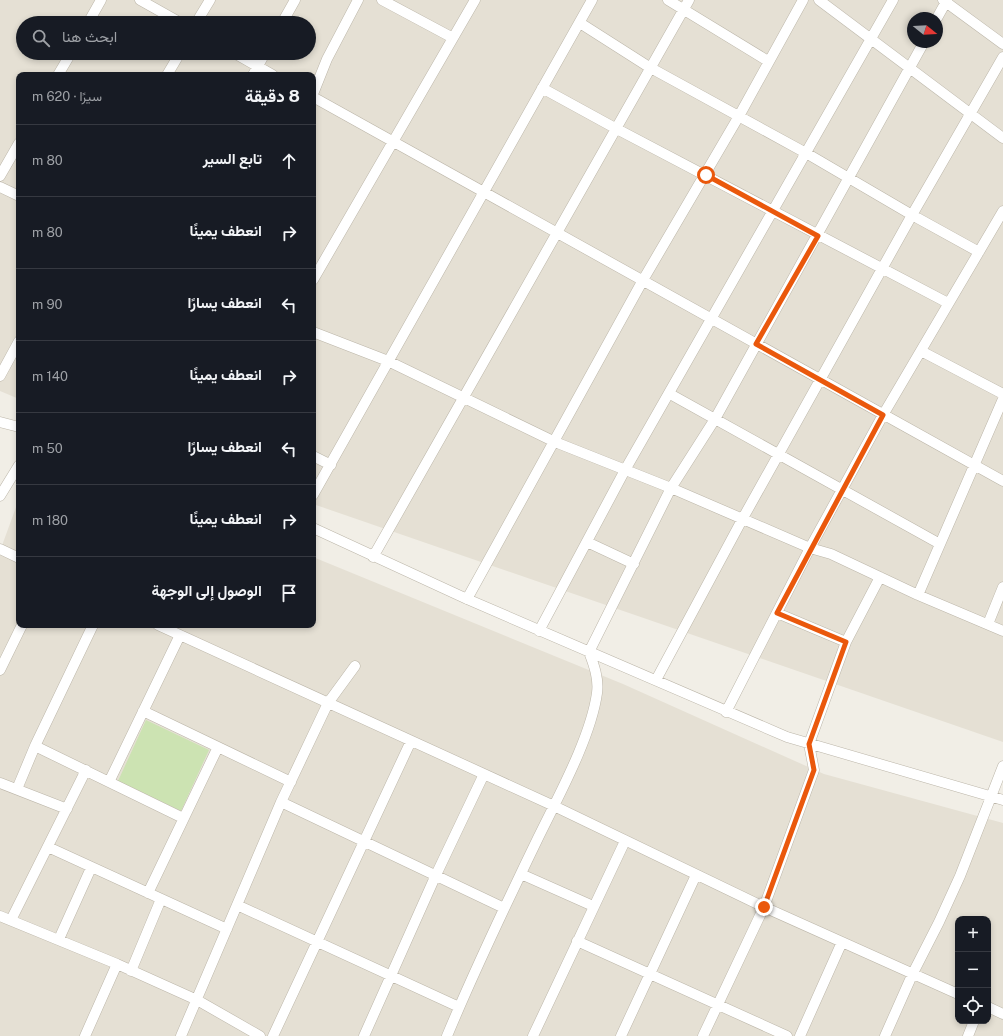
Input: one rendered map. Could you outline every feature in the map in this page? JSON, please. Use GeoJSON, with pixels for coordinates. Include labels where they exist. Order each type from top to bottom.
{"type":"FeatureCollection","features":[{"type":"Feature","properties":{"kind":"street"},"geometry":{"type":"LineString","coordinates":[[92,16],[101,0]]}},
{"type":"Feature","properties":{"kind":"street"},"geometry":{"type":"LineString","coordinates":[[140,0],[169,16]]}},
{"type":"Feature","properties":{"kind":"street"},"geometry":{"type":"LineString","coordinates":[[200,16],[210,0]]}},
{"type":"Feature","properties":{"kind":"street"},"geometry":{"type":"LineString","coordinates":[[286,16],[295,0]]}},
{"type":"Feature","properties":{"kind":"street"},"geometry":{"type":"LineString","coordinates":[[316,88],[324,65],[358,0]]}},
{"type":"Feature","properties":{"kind":"street"},"geometry":{"type":"LineString","coordinates":[[382,0],[453,38]]}},
{"type":"Feature","properties":{"kind":"street"},"geometry":{"type":"LineString","coordinates":[[316,275],[475,0]]}},
{"type":"Feature","properties":{"kind":"street"},"geometry":{"type":"LineString","coordinates":[[316,490],[592,0]]}},
{"type":"Feature","properties":{"kind":"street"},"geometry":{"type":"LineString","coordinates":[[668,0],[768,61]]}},
{"type":"Feature","properties":{"kind":"street"},"geometry":{"type":"LineString","coordinates":[[373,557],[557,233],[649,67],[689,0]]}},
{"type":"Feature","properties":{"kind":"street"},"geometry":{"type":"LineString","coordinates":[[467,599],[555,442],[643,280],[706,175],[803,0]]}},
{"type":"Feature","properties":{"kind":"street"},"geometry":{"type":"LineString","coordinates":[[819,0],[1003,138]]}},
{"type":"Feature","properties":{"kind":"street"},"geometry":{"type":"LineString","coordinates":[[540,631],[626,470],[711,319],[774,212],[893,0]]}},
{"type":"Feature","properties":{"kind":"street"},"geometry":{"type":"LineString","coordinates":[[940,12],[945,1],[1003,44]]}},
{"type":"Feature","properties":{"kind":"street"},"geometry":{"type":"LineString","coordinates":[[580,23],[649,67],[806,153],[979,252]]}},
{"type":"Feature","properties":{"kind":"street"},"geometry":{"type":"LineString","coordinates":[[447,1036],[504,908],[554,806],[592,718],[598,692],[597,674],[589,652],[671,488],[715,420],[921,48]]}},
{"type":"Feature","properties":{"kind":"street"},"geometry":{"type":"LineString","coordinates":[[656,680],[778,454],[821,380],[970,112],[1003,57]]}},
{"type":"Feature","properties":{"kind":"street"},"geometry":{"type":"LineString","coordinates":[[60,72],[67,60]]}},
{"type":"Feature","properties":{"kind":"street"},"geometry":{"type":"LineString","coordinates":[[169,72],[176,60]]}},
{"type":"Feature","properties":{"kind":"street"},"geometry":{"type":"LineString","coordinates":[[242,60],[255,71],[261,60]]}},
{"type":"Feature","properties":{"kind":"street"},"geometry":{"type":"LineString","coordinates":[[542,88],[818,236],[948,303]]}},
{"type":"Feature","properties":{"kind":"street"},"geometry":{"type":"LineString","coordinates":[[316,98],[483,193],[643,280],[1003,482]]}},
{"type":"Feature","properties":{"kind":"street"},"geometry":{"type":"LineString","coordinates":[[0,176],[16,148]]}},
{"type":"Feature","properties":{"kind":"street"},"geometry":{"type":"LineString","coordinates":[[0,187],[16,195]]}},
{"type":"Feature","properties":{"kind":"street"},"geometry":{"type":"LineString","coordinates":[[726,712],[810,548],[883,415],[1003,211]]}},
{"type":"Feature","properties":{"kind":"street"},"geometry":{"type":"LineString","coordinates":[[316,333],[388,361],[555,442],[671,488],[810,548],[831,554],[918,595],[1003,631]]}},
{"type":"Feature","properties":{"kind":"street"},"geometry":{"type":"LineString","coordinates":[[0,376],[16,347]]}},
{"type":"Feature","properties":{"kind":"street"},"geometry":{"type":"LineString","coordinates":[[921,351],[1003,394]]}},
{"type":"Feature","properties":{"kind":"street"},"geometry":{"type":"LineString","coordinates":[[670,394],[940,544]]}},
{"type":"Feature","properties":{"kind":"street"},"geometry":{"type":"LineString","coordinates":[[918,595],[1003,399]]}},
{"type":"Feature","properties":{"kind":"street"},"geometry":{"type":"LineString","coordinates":[[0,422],[16,426]]}},
{"type":"Feature","properties":{"kind":"street"},"geometry":{"type":"LineString","coordinates":[[316,458],[331,465]]}},
{"type":"Feature","properties":{"kind":"street"},"geometry":{"type":"LineString","coordinates":[[0,496],[16,470]]}},
{"type":"Feature","properties":{"kind":"street"},"geometry":{"type":"LineString","coordinates":[[316,529],[467,599],[787,737],[1003,800]]}},
{"type":"Feature","properties":{"kind":"street"},"geometry":{"type":"LineString","coordinates":[[587,542],[634,564]]}},
{"type":"Feature","properties":{"kind":"street"},"geometry":{"type":"LineString","coordinates":[[0,549],[16,557]]}},
{"type":"Feature","properties":{"kind":"street"},"geometry":{"type":"LineString","coordinates":[[704,1036],[764,907],[814,770],[809,744],[846,642],[880,577]]}},
{"type":"Feature","properties":{"kind":"street"},"geometry":{"type":"LineString","coordinates":[[988,624],[1003,587]]}},
{"type":"Feature","properties":{"kind":"street"},"geometry":{"type":"LineString","coordinates":[[777,613],[846,642]]}},
{"type":"Feature","properties":{"kind":"street"},"geometry":{"type":"LineString","coordinates":[[0,670],[21,628]]}},
{"type":"Feature","properties":{"kind":"street"},"geometry":{"type":"LineString","coordinates":[[17,789],[35,746],[92,628]]}},
{"type":"Feature","properties":{"kind":"street"},"geometry":{"type":"LineString","coordinates":[[165,628],[554,806],[624,841],[764,907],[955,993]]}},
{"type":"Feature","properties":{"kind":"street"},"geometry":{"type":"LineString","coordinates":[[110,782],[180,635]]}},
{"type":"Feature","properties":{"kind":"street"},"geometry":{"type":"LineString","coordinates":[[180,1036],[197,1000],[281,802],[328,703],[355,666]]}},
{"type":"Feature","properties":{"kind":"street"},"geometry":{"type":"LineString","coordinates":[[143,711],[291,782]]}},
{"type":"Feature","properties":{"kind":"street"},"geometry":{"type":"LineString","coordinates":[[273,1036],[362,841],[411,741]]}},
{"type":"Feature","properties":{"kind":"street"},"geometry":{"type":"LineString","coordinates":[[35,746],[183,818]]}},
{"type":"Feature","properties":{"kind":"street"},"geometry":{"type":"LineString","coordinates":[[148,893],[218,747]]}},
{"type":"Feature","properties":{"kind":"street"},"geometry":{"type":"LineString","coordinates":[[885,1036],[912,974],[939,922],[960,876],[1003,766]]}},
{"type":"Feature","properties":{"kind":"street"},"geometry":{"type":"LineString","coordinates":[[10,920],[86,770]]}},
{"type":"Feature","properties":{"kind":"street"},"geometry":{"type":"LineString","coordinates":[[364,1036],[435,877],[484,774]]}},
{"type":"Feature","properties":{"kind":"street"},"geometry":{"type":"LineString","coordinates":[[0,783],[67,809]]}},
{"type":"Feature","properties":{"kind":"street"},"geometry":{"type":"LineString","coordinates":[[281,802],[435,877],[504,908]]}},
{"type":"Feature","properties":{"kind":"street"},"geometry":{"type":"LineString","coordinates":[[533,1036],[576,941],[624,841]]}},
{"type":"Feature","properties":{"kind":"street"},"geometry":{"type":"LineString","coordinates":[[48,847],[227,929]]}},
{"type":"Feature","properties":{"kind":"street"},"geometry":{"type":"LineString","coordinates":[[59,939],[91,868]]}},
{"type":"Feature","properties":{"kind":"street"},"geometry":{"type":"LineString","coordinates":[[521,874],[593,906]]}},
{"type":"Feature","properties":{"kind":"street"},"geometry":{"type":"LineString","coordinates":[[621,1036],[696,875]]}},
{"type":"Feature","properties":{"kind":"street"},"geometry":{"type":"LineString","coordinates":[[131,971],[162,900]]}},
{"type":"Feature","properties":{"kind":"street"},"geometry":{"type":"LineString","coordinates":[[237,905],[459,1007]]}},
{"type":"Feature","properties":{"kind":"street"},"geometry":{"type":"LineString","coordinates":[[0,916],[118,964],[197,1000],[260,1036]]}},
{"type":"Feature","properties":{"kind":"street"},"geometry":{"type":"LineString","coordinates":[[576,941],[787,1036]]}},
{"type":"Feature","properties":{"kind":"street"},"geometry":{"type":"LineString","coordinates":[[800,1036],[842,942]]}},
{"type":"Feature","properties":{"kind":"street"},"geometry":{"type":"LineString","coordinates":[[85,1036],[118,964]]}},
{"type":"Feature","properties":{"kind":"street"},"geometry":{"type":"LineString","coordinates":[[991,1008],[1003,1014]]}},
{"type":"Feature","properties":{"kind":"street"},"geometry":{"type":"LineString","coordinates":[[968,1036],[973,1024]]}},
{"type":"Feature","properties":{"kind":"shaded area"},"geometry":{"type":"Polygon","coordinates":[[[0,0],[1003,0],[1003,742],[316,505],[316,72],[16,72],[16,398],[0,391],[0,0]]]}},
{"type":"Feature","properties":{"kind":"shaded area"},"geometry":{"type":"Polygon","coordinates":[[[16,507],[16,628],[316,628],[316,558],[623,684],[824,774],[1003,823],[1003,1036],[0,1036],[0,551],[16,507]]]}},
{"type":"Feature","properties":{"kind":"green space"},"geometry":{"type":"Polygon","coordinates":[[[146,720],[209,750],[181,811],[118,781],[146,720]]]}},
{"type":"Feature","properties":{"kind":"route"},"geometry":{"type":"LineString","coordinates":[[706,175],[818,236],[756,344],[883,415],[810,548],[777,613],[846,642],[809,744],[814,770],[764,907]]}}]}
